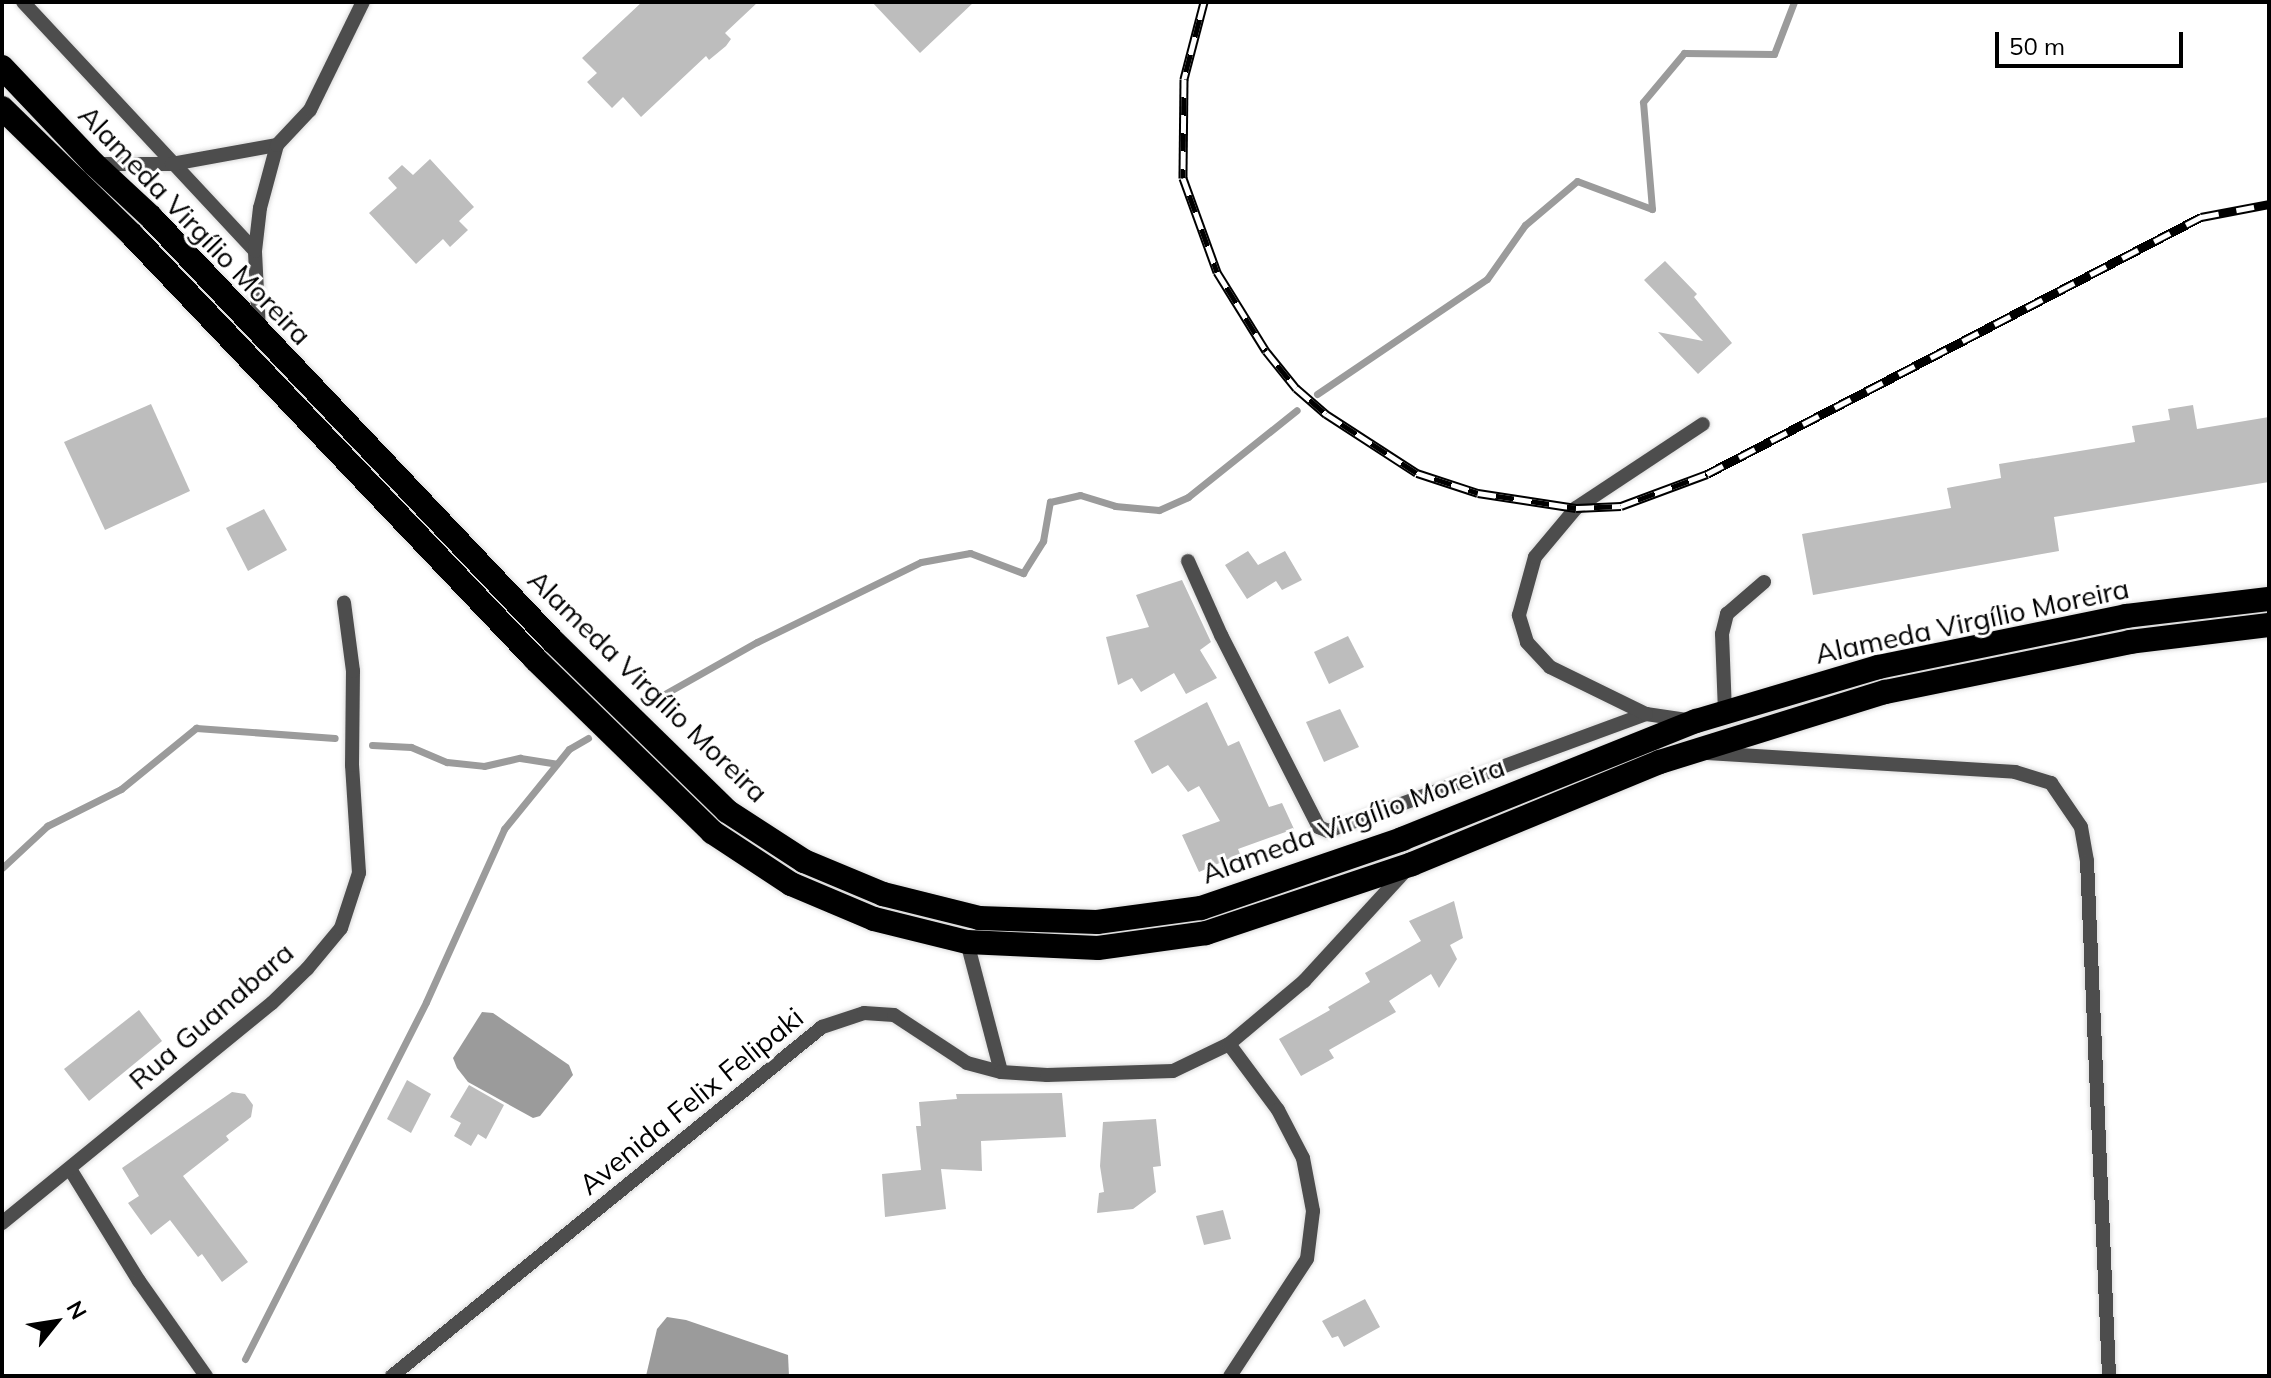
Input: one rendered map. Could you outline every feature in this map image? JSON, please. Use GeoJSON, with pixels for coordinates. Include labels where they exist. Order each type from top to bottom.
{"type":"FeatureCollection","features":[{"type":"Feature","properties":{"kind":"highway","name":"Alameda Virgílio Moreira"},"geometry":{"type":"LineString","coordinates":[[2,67],[94,164],[151,217],[260,336],[553,641],[727,811],[804,861],[883,894],[979,918],[1097,922],[1201,908],[1402,839],[1696,721],[1878,667],[2126,616],[2269,599]]}},
{"type":"Feature","properties":{"kind":"highway","name":"Alameda Virgílio Moreira"},"geometry":{"type":"LineString","coordinates":[[2,108],[132,235],[535,659],[712,832],[791,884],[874,919],[967,942],[1098,948],[1206,933],[1412,864],[1660,762],[1885,692],[2130,642],[2269,625]]}},
{"type":"Feature","properties":{"kind":"street"},"geometry":{"type":"LineString","coordinates":[[23,2],[255,251]]}},
{"type":"Feature","properties":{"kind":"street"},"geometry":{"type":"LineString","coordinates":[[260,336],[255,251],[260,208],[277,145],[310,110],[363,2]]}},
{"type":"Feature","properties":{"kind":"street"},"geometry":{"type":"LineString","coordinates":[[94,164],[172,164],[277,145]]}},
{"type":"Feature","properties":{"kind":"street"},"geometry":{"type":"LineString","coordinates":[[1696,721],[1646,714],[1550,667],[1527,642],[1519,615],[1535,557],[1576,508],[1703,424]]}},
{"type":"Feature","properties":{"kind":"street"},"geometry":{"type":"LineString","coordinates":[[1188,561],[1221,635],[1319,827],[1328,831],[1646,714]]}},
{"type":"Feature","properties":{"kind":"street"},"geometry":{"type":"LineString","coordinates":[[1725,712],[1722,634],[1727,614],[1764,582]]}},
{"type":"Feature","properties":{"kind":"street","name":"Rua Guanabara"},"geometry":{"type":"LineString","coordinates":[[2,1223],[272,1003],[307,969],[341,928],[359,873],[352,765],[353,671],[344,603]]}},
{"type":"Feature","properties":{"kind":"street"},"geometry":{"type":"LineString","coordinates":[[1695,752],[2015,772],[2051,783],[2081,827],[2087,861],[2109,1376]]}},
{"type":"Feature","properties":{"kind":"street","name":"Avenida Felix Felipaki"},"geometry":{"type":"LineString","coordinates":[[392,1376],[822,1027],[864,1013],[894,1015],[967,1063],[1001,1072],[1047,1075],[1173,1071],[1229,1044],[1304,981],[1412,864]]}},
{"type":"Feature","properties":{"kind":"street"},"geometry":{"type":"LineString","coordinates":[[967,942],[1001,1072]]}},
{"type":"Feature","properties":{"kind":"street"},"geometry":{"type":"LineString","coordinates":[[1229,1044],[1278,1110],[1303,1158],[1313,1211],[1307,1259],[1230,1376]]}},
{"type":"Feature","properties":{"kind":"street"},"geometry":{"type":"LineString","coordinates":[[70,1169],[139,1281],[206,1376]]}},
{"type":"Feature","properties":{"kind":"shaded area"},"geometry":{"type":"Polygon","coordinates":[[[482,1012],[493,1013],[569,1065],[573,1075],[540,1116],[533,1118],[468,1082],[457,1068],[453,1058],[482,1012]]]}},
{"type":"Feature","properties":{"kind":"shaded area"},"geometry":{"type":"Polygon","coordinates":[[[667,1317],[686,1320],[788,1355],[789,1376],[646,1376],[657,1329],[667,1317]]]}},
{"type":"Feature","properties":{"kind":"building"},"geometry":{"type":"Polygon","coordinates":[[[642,2],[758,2],[725,33],[731,39],[726,46],[709,60],[706,56],[641,117],[623,97],[612,108],[587,82],[597,73],[582,58],[642,2]]]}},
{"type":"Feature","properties":{"kind":"building"},"geometry":{"type":"Polygon","coordinates":[[[872,2],[974,2],[920,53],[872,2]]]}},
{"type":"Feature","properties":{"kind":"building"},"geometry":{"type":"Polygon","coordinates":[[[430,159],[474,207],[459,221],[468,230],[450,247],[443,239],[416,264],[369,213],[397,188],[388,178],[402,165],[413,175],[430,159]]]}},
{"type":"Feature","properties":{"kind":"building"},"geometry":{"type":"Polygon","coordinates":[[[1665,261],[1697,294],[1694,297],[1732,343],[1698,374],[1658,332],[1703,341],[1644,280],[1665,261]]]}},
{"type":"Feature","properties":{"kind":"building"},"geometry":{"type":"Polygon","coordinates":[[[151,404],[190,491],[105,530],[64,442],[151,404]]]}},
{"type":"Feature","properties":{"kind":"building"},"geometry":{"type":"Polygon","coordinates":[[[2193,405],[2197,429],[2269,417],[2269,482],[2054,517],[2059,551],[1813,595],[1802,534],[1951,508],[1947,488],[2001,478],[1999,464],[2135,442],[2132,426],[2170,420],[2168,409],[2193,405]]]}},
{"type":"Feature","properties":{"kind":"building"},"geometry":{"type":"Polygon","coordinates":[[[264,509],[287,550],[248,571],[226,528],[264,509]]]}},
{"type":"Feature","properties":{"kind":"building"},"geometry":{"type":"Polygon","coordinates":[[[1248,551],[1258,565],[1285,551],[1302,580],[1282,590],[1276,581],[1247,599],[1225,565],[1248,551]]]}},
{"type":"Feature","properties":{"kind":"building"},"geometry":{"type":"Polygon","coordinates":[[[1182,580],[1211,642],[1200,650],[1217,678],[1186,694],[1174,673],[1141,692],[1132,678],[1118,685],[1106,637],[1149,627],[1136,595],[1182,580]]]}},
{"type":"Feature","properties":{"kind":"building"},"geometry":{"type":"Polygon","coordinates":[[[1348,636],[1364,667],[1329,684],[1314,652],[1348,636]]]}},
{"type":"Feature","properties":{"kind":"building"},"geometry":{"type":"Polygon","coordinates":[[[1207,702],[1228,746],[1239,741],[1269,807],[1282,803],[1294,829],[1238,849],[1240,854],[1199,872],[1182,835],[1220,821],[1199,786],[1188,792],[1168,765],[1152,774],[1134,741],[1207,702]]]}},
{"type":"Feature","properties":{"kind":"building"},"geometry":{"type":"Polygon","coordinates":[[[1340,709],[1359,747],[1324,762],[1306,722],[1340,709]]]}},
{"type":"Feature","properties":{"kind":"building"},"geometry":{"type":"Polygon","coordinates":[[[1454,901],[1463,938],[1450,945],[1457,959],[1439,988],[1431,974],[1389,1001],[1396,1012],[1329,1050],[1334,1058],[1301,1076],[1279,1039],[1330,1010],[1328,1007],[1370,982],[1365,973],[1421,941],[1409,921],[1454,901]]]}},
{"type":"Feature","properties":{"kind":"building"},"geometry":{"type":"Polygon","coordinates":[[[139,1010],[162,1041],[89,1101],[64,1069],[139,1010]]]}},
{"type":"Feature","properties":{"kind":"building"},"geometry":{"type":"Polygon","coordinates":[[[407,1080],[431,1094],[411,1133],[387,1119],[407,1080]]]}},
{"type":"Feature","properties":{"kind":"building"},"geometry":{"type":"Polygon","coordinates":[[[469,1085],[504,1105],[486,1139],[478,1134],[471,1146],[454,1136],[461,1123],[450,1117],[469,1085]]]}},
{"type":"Feature","properties":{"kind":"building"},"geometry":{"type":"Polygon","coordinates":[[[232,1092],[245,1094],[253,1105],[251,1117],[226,1136],[229,1140],[183,1176],[248,1262],[222,1282],[202,1254],[198,1257],[170,1220],[151,1235],[128,1203],[139,1196],[122,1168],[232,1092]]]}},
{"type":"Feature","properties":{"kind":"building"},"geometry":{"type":"Polygon","coordinates":[[[1062,1093],[1066,1137],[981,1141],[982,1171],[941,1169],[946,1209],[885,1217],[882,1174],[921,1170],[916,1126],[921,1126],[919,1102],[957,1099],[956,1094],[1062,1093]]]}},
{"type":"Feature","properties":{"kind":"building"},"geometry":{"type":"Polygon","coordinates":[[[1156,1119],[1161,1166],[1153,1167],[1156,1192],[1133,1209],[1097,1213],[1099,1193],[1104,1192],[1100,1166],[1103,1122],[1156,1119]]]}},
{"type":"Feature","properties":{"kind":"building"},"geometry":{"type":"Polygon","coordinates":[[[1223,1210],[1231,1239],[1204,1245],[1196,1216],[1223,1210]]]}},
{"type":"Feature","properties":{"kind":"building"},"geometry":{"type":"Polygon","coordinates":[[[1365,1299],[1380,1327],[1344,1347],[1338,1336],[1332,1338],[1322,1321],[1365,1299]]]}},
{"type":"Feature","properties":{"kind":"waterway"},"geometry":{"type":"LineString","coordinates":[[1317,394],[1487,279],[1525,225],[1577,181],[1652,209],[1643,102],[1684,53],[1774,54],[1794,2]]}},
{"type":"Feature","properties":{"kind":"waterway"},"geometry":{"type":"LineString","coordinates":[[654,700],[757,642],[921,562],[970,553],[1023,573],[1043,541],[1050,502],[1080,495],[1115,506],[1159,510],[1188,497],[1297,410]]}},
{"type":"Feature","properties":{"kind":"waterway"},"geometry":{"type":"LineString","coordinates":[[2,868],[47,826],[121,789],[196,728],[335,738]]}},
{"type":"Feature","properties":{"kind":"waterway"},"geometry":{"type":"LineString","coordinates":[[245,1359],[426,1002],[504,829],[569,749],[588,738]]}},
{"type":"Feature","properties":{"kind":"waterway"},"geometry":{"type":"LineString","coordinates":[[372,745],[411,747],[447,762],[484,766],[520,758],[557,764]]}},
{"type":"Feature","properties":{"kind":"railway"},"geometry":{"type":"LineString","coordinates":[[1204,2],[1184,79],[1183,178],[1217,272],[1266,351],[1296,388],[1326,414],[1417,473],[1478,493],[1576,508],[1621,506],[1707,474],[2201,217],[2269,204]]}}]}
